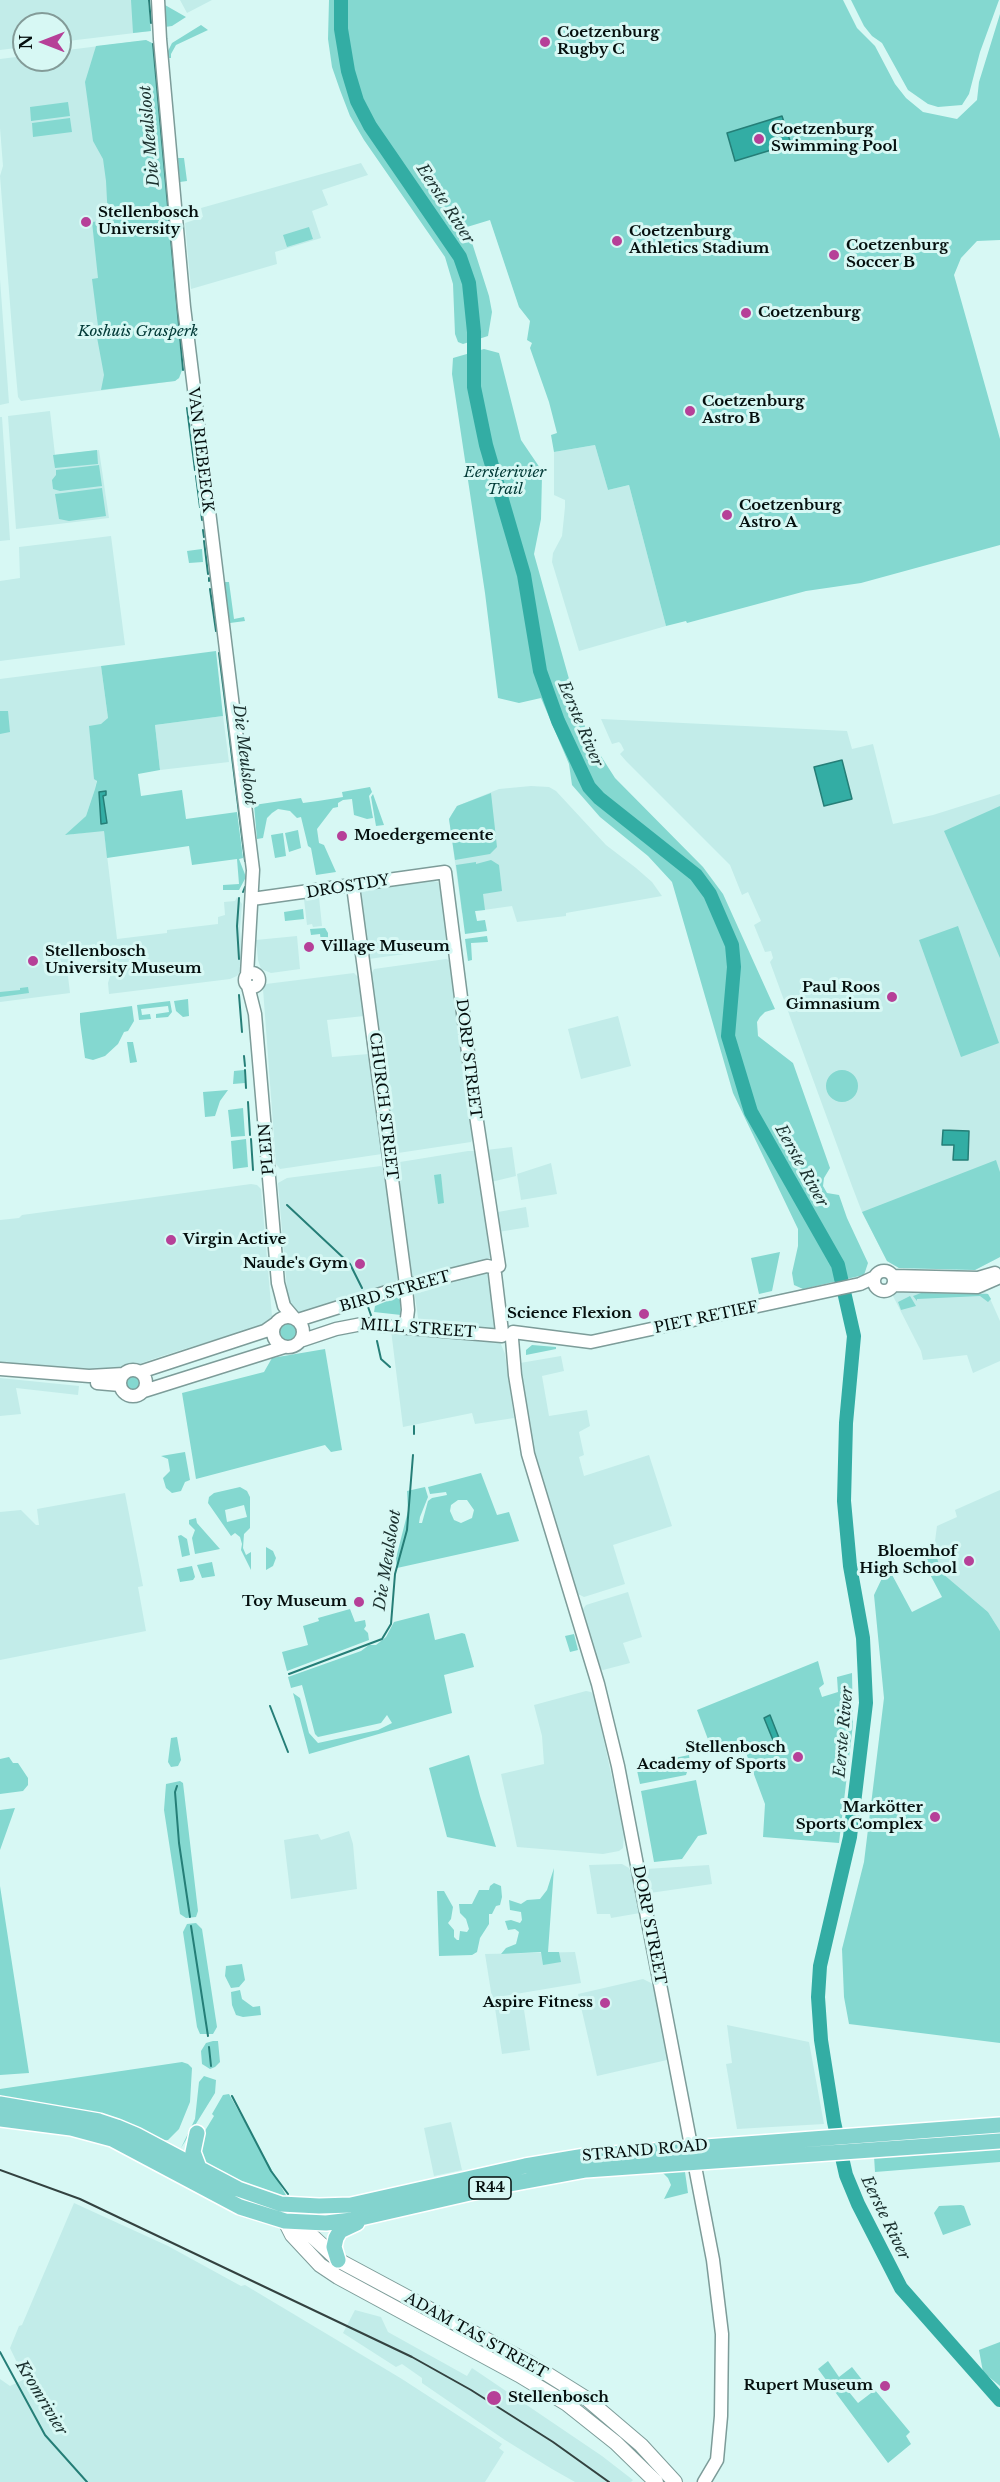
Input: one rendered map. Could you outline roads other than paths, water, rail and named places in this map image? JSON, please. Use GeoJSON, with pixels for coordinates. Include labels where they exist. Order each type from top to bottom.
{"type":"FeatureCollection","features":[{"type":"Feature","properties":{"kind":"main road","name":"R44"},"geometry":{"type":"LineString","coordinates":[[0,2104],[99,2121],[117,2127],[238,2189],[290,2204]]}},
{"type":"Feature","properties":{"kind":"main road","name":"ADAM TAS STREET"},"geometry":{"type":"LineString","coordinates":[[0,2119],[71,2128],[112,2139],[240,2208],[291,2221],[338,2260],[528,2362],[580,2395],[626,2431],[651,2454],[675,2482]]}},
{"type":"Feature","properties":{"kind":"main road","name":"STRAND ROAD"},"geometry":{"type":"LineString","coordinates":[[870,2143],[1000,2125]]}},
{"type":"Feature","properties":{"kind":"main road"},"geometry":{"type":"LineString","coordinates":[[197,2133],[193,2152],[199,2168]]}},
{"type":"Feature","properties":{"kind":"main road","name":"STRAND ROAD"},"geometry":{"type":"LineString","coordinates":[[290,2204],[351,2205],[566,2158],[691,2154],[870,2143],[1000,2141]]}},
{"type":"Feature","properties":{"kind":"main road","name":"STRAND ROAD"},"geometry":{"type":"LineString","coordinates":[[291,2221],[326,2223],[352,2220],[569,2172],[691,2154]]}},
{"type":"Feature","properties":{"kind":"main road"},"geometry":{"type":"LineString","coordinates":[[290,2204],[291,2221]]}},
{"type":"Feature","properties":{"kind":"main road"},"geometry":{"type":"LineString","coordinates":[[338,2260],[334,2242],[340,2231],[394,2210]]}},
{"type":"Feature","properties":{"kind":"main road","name":"ADAM TAS STREET"},"geometry":{"type":"LineString","coordinates":[[291,2221],[299,2244],[320,2265],[567,2404],[616,2443],[656,2482]]}},
{"type":"Feature","properties":{"kind":"street","name":"VAN RIEBEECK"},"geometry":{"type":"LineString","coordinates":[[158,0],[184,307],[253,870],[252,899]]}},
{"type":"Feature","properties":{"kind":"street","name":"DROSTDY"},"geometry":{"type":"LineString","coordinates":[[252,899],[445,872]]}},
{"type":"Feature","properties":{"kind":"street","name":"DORP STREET"},"geometry":{"type":"LineString","coordinates":[[445,872],[495,1245],[496,1269],[528,1454],[598,1684],[618,1766],[712,2260],[722,2334],[719,2441],[717,2460],[705,2482]]}},
{"type":"Feature","properties":{"kind":"street","name":"CHURCH STREET"},"geometry":{"type":"LineString","coordinates":[[353,886],[406,1286],[408,1310],[406,1326]]}},
{"type":"Feature","properties":{"kind":"street","name":"PLEIN"},"geometry":{"type":"LineString","coordinates":[[252,899],[249,917],[250,952],[278,1283],[284,1306],[297,1320]]}},
{"type":"Feature","properties":{"kind":"street","name":"BIRD STREET"},"geometry":{"type":"LineString","coordinates":[[297,1320],[406,1286],[487,1266],[496,1269]]}},
{"type":"Feature","properties":{"kind":"street"},"geometry":{"type":"LineString","coordinates":[[893,1281],[978,1278],[1000,1271]]}},
{"type":"Feature","properties":{"kind":"street","name":"PIET RETIEF"},"geometry":{"type":"LineString","coordinates":[[508,1335],[591,1342],[876,1282],[884,1272],[893,1281]]}},
{"type":"Feature","properties":{"kind":"street"},"geometry":{"type":"LineString","coordinates":[[893,1281],[977,1287],[1000,1277]]}},
{"type":"Feature","properties":{"kind":"street","name":"PLEIN"},"geometry":{"type":"LineString","coordinates":[[276,1323],[274,1295],[278,1283]]}},
{"type":"Feature","properties":{"kind":"street"},"geometry":{"type":"LineString","coordinates":[[286,1317],[297,1320],[303,1333],[300,1341],[293,1347],[284,1347],[144,1391],[140,1395],[131,1396],[124,1392],[122,1380],[130,1370],[140,1372],[265,1331],[276,1323],[286,1317]]}},
{"type":"Feature","properties":{"kind":"street"},"geometry":{"type":"LineString","coordinates":[[276,1323],[274,1338],[284,1347]]}},
{"type":"Feature","properties":{"kind":"street","name":"MILL STREET"},"geometry":{"type":"LineString","coordinates":[[300,1341],[357,1324],[508,1335]]}},
{"type":"Feature","properties":{"kind":"street"},"geometry":{"type":"LineString","coordinates":[[0,1369],[122,1380]]}},
{"type":"Feature","properties":{"kind":"street"},"geometry":{"type":"LineString","coordinates":[[140,1372],[147,1382],[144,1391]]}},
{"type":"Feature","properties":{"kind":"street"},"geometry":{"type":"LineString","coordinates":[[0,1374],[122,1380]]}},
{"type":"Feature","properties":{"kind":"waterway","name":"Die Meulsloot"},"geometry":{"type":"LineString","coordinates":[[149,0],[151,23]]}},
{"type":"Feature","properties":{"kind":"waterway","name":"Eerste River"},"geometry":{"type":"LineString","coordinates":[[341,0],[341,29],[348,71],[357,101],[370,126],[460,257],[469,283],[474,332],[474,387],[486,445],[524,575],[540,671],[558,721],[589,787],[599,798],[696,875],[710,894],[732,945],[734,967],[728,1036],[751,1112],[838,1265],[854,1336],[846,1423],[844,1501],[850,1566],[863,1638],[866,1703],[850,1837],[820,1966],[818,1997],[821,2040],[834,2122],[846,2175],[858,2204],[901,2288],[1000,2400]]}},
{"type":"Feature","properties":{"kind":"waterway","name":"Die Meulsloot"},"geometry":{"type":"LineString","coordinates":[[153,44],[183,370]]}},
{"type":"Feature","properties":{"kind":"waterway","name":"Die Meulsloot"},"geometry":{"type":"LineString","coordinates":[[187,408],[195,470]]}},
{"type":"Feature","properties":{"kind":"waterway","name":"Die Meulsloot"},"geometry":{"type":"LineString","coordinates":[[196,476],[200,507]]}},
{"type":"Feature","properties":{"kind":"waterway","name":"Die Meulsloot"},"geometry":{"type":"LineString","coordinates":[[201,511],[202,520]]}},
{"type":"Feature","properties":{"kind":"waterway","name":"Die Meulsloot"},"geometry":{"type":"LineString","coordinates":[[203,530],[204,537]]}},
{"type":"Feature","properties":{"kind":"waterway","name":"Die Meulsloot"},"geometry":{"type":"LineString","coordinates":[[204,541],[208,574]]}},
{"type":"Feature","properties":{"kind":"waterway","name":"Die Meulsloot"},"geometry":{"type":"LineString","coordinates":[[210,589],[216,631]]}},
{"type":"Feature","properties":{"kind":"waterway","name":"Die Meulsloot"},"geometry":{"type":"LineString","coordinates":[[219,653],[245,861]]}},
{"type":"Feature","properties":{"kind":"waterway","name":"Die Meulsloot"},"geometry":{"type":"LineString","coordinates":[[243,892],[245,887]]}},
{"type":"Feature","properties":{"kind":"waterway","name":"Die Meulsloot"},"geometry":{"type":"LineString","coordinates":[[239,898],[237,926],[239,959]]}},
{"type":"Feature","properties":{"kind":"waterway","name":"Die Meulsloot"},"geometry":{"type":"LineString","coordinates":[[239,995],[242,1032]]}},
{"type":"Feature","properties":{"kind":"waterway","name":"Die Meulsloot"},"geometry":{"type":"LineString","coordinates":[[244,1056],[245,1066]]}},
{"type":"Feature","properties":{"kind":"waterway","name":"Die Meulsloot"},"geometry":{"type":"LineString","coordinates":[[245,1070],[246,1088]]}},
{"type":"Feature","properties":{"kind":"waterway","name":"Die Meulsloot"},"geometry":{"type":"LineString","coordinates":[[248,1102],[250,1135]]}},
{"type":"Feature","properties":{"kind":"waterway","name":"Die Meulsloot"},"geometry":{"type":"LineString","coordinates":[[251,1139],[253,1170]]}},
{"type":"Feature","properties":{"kind":"waterway","name":"Die Meulsloot"},"geometry":{"type":"LineString","coordinates":[[287,1205],[350,1264],[362,1288]]}},
{"type":"Feature","properties":{"kind":"waterway","name":"Die Meulsloot"},"geometry":{"type":"LineString","coordinates":[[367,1304],[372,1318]]}},
{"type":"Feature","properties":{"kind":"waterway","name":"Die Meulsloot"},"geometry":{"type":"LineString","coordinates":[[377,1341],[381,1359],[390,1367]]}},
{"type":"Feature","properties":{"kind":"waterway","name":"Die Meulsloot"},"geometry":{"type":"LineString","coordinates":[[414,1426],[414,1434]]}},
{"type":"Feature","properties":{"kind":"waterway","name":"Die Meulsloot"},"geometry":{"type":"LineString","coordinates":[[289,1674],[382,1639],[391,1624],[395,1574],[407,1530],[413,1455]]}},
{"type":"Feature","properties":{"kind":"waterway"},"geometry":{"type":"LineString","coordinates":[[270,1706],[288,1752]]}},
{"type":"Feature","properties":{"kind":"waterway","name":"Die Meulsloot"},"geometry":{"type":"LineString","coordinates":[[177,1786],[175,1792],[179,1843],[190,1917]]}},
{"type":"Feature","properties":{"kind":"waterway","name":"Die Meulsloot"},"geometry":{"type":"LineString","coordinates":[[191,1926],[208,2036]]}},
{"type":"Feature","properties":{"kind":"waterway","name":"Die Meulsloot"},"geometry":{"type":"LineString","coordinates":[[209,2047],[211,2066]]}},
{"type":"Feature","properties":{"kind":"waterway","name":"Die Meulsloot"},"geometry":{"type":"LineString","coordinates":[[232,2096],[271,2171],[288,2194]]}},
{"type":"Feature","properties":{"kind":"waterway","name":"Kromrivier"},"geometry":{"type":"LineString","coordinates":[[0,2352],[45,2435],[87,2482]]}},
{"type":"Feature","properties":{"kind":"railway"},"geometry":{"type":"LineString","coordinates":[[0,2170],[80,2199],[412,2357],[471,2390],[553,2442],[609,2482]]}},
{"type":"Feature","properties":{"kind":"place","name":"Coetzenburg Rugby C"},"geometry":{"type":"Point","coordinates":[545,42]}},
{"type":"Feature","properties":{"kind":"place","name":"Coetzenburg Swimming Pool"},"geometry":{"type":"Point","coordinates":[759,139]}},
{"type":"Feature","properties":{"kind":"place","name":"Stellenbosch University"},"geometry":{"type":"Point","coordinates":[86,222]}},
{"type":"Feature","properties":{"kind":"place","name":"Coetzenburg Athletics Stadium"},"geometry":{"type":"Point","coordinates":[617,241]}},
{"type":"Feature","properties":{"kind":"place","name":"Coetzenburg Soccer B"},"geometry":{"type":"Point","coordinates":[834,255]}},
{"type":"Feature","properties":{"kind":"place","name":"Coetzenburg"},"geometry":{"type":"Point","coordinates":[746,313]}},
{"type":"Feature","properties":{"kind":"place","name":"Coetzenburg Astro B"},"geometry":{"type":"Point","coordinates":[690,411]}},
{"type":"Feature","properties":{"kind":"place","name":"Coetzenburg Astro A"},"geometry":{"type":"Point","coordinates":[727,515]}},
{"type":"Feature","properties":{"kind":"place","name":"Moedergemeente"},"geometry":{"type":"Point","coordinates":[342,836]}},
{"type":"Feature","properties":{"kind":"place","name":"Village Museum"},"geometry":{"type":"Point","coordinates":[309,947]}},
{"type":"Feature","properties":{"kind":"place","name":"Stellenbosch University Museum"},"geometry":{"type":"Point","coordinates":[33,961]}},
{"type":"Feature","properties":{"kind":"place","name":"Paul Roos Gimnasium"},"geometry":{"type":"Point","coordinates":[892,997]}},
{"type":"Feature","properties":{"kind":"place","name":"Virgin Active"},"geometry":{"type":"Point","coordinates":[171,1240]}},
{"type":"Feature","properties":{"kind":"place","name":"Naude's Gym"},"geometry":{"type":"Point","coordinates":[360,1264]}},
{"type":"Feature","properties":{"kind":"place","name":"Science Flexion"},"geometry":{"type":"Point","coordinates":[644,1314]}},
{"type":"Feature","properties":{"kind":"place","name":"Bloemhof High School"},"geometry":{"type":"Point","coordinates":[969,1561]}},
{"type":"Feature","properties":{"kind":"place","name":"Toy Museum"},"geometry":{"type":"Point","coordinates":[359,1602]}},
{"type":"Feature","properties":{"kind":"place","name":"Stellenbosch Academy of Sports"},"geometry":{"type":"Point","coordinates":[798,1757]}},
{"type":"Feature","properties":{"kind":"place","name":"Markötter Sports Complex"},"geometry":{"type":"Point","coordinates":[935,1817]}},
{"type":"Feature","properties":{"kind":"place","name":"Aspire Fitness"},"geometry":{"type":"Point","coordinates":[605,2003]}},
{"type":"Feature","properties":{"kind":"place","name":"Rupert Museum"},"geometry":{"type":"Point","coordinates":[885,2386]}},
{"type":"Feature","properties":{"kind":"place","name":"Stellenbosch"},"geometry":{"type":"Point","coordinates":[494,2398]}},
{"type":"Feature","properties":{"kind":"park label","name":"Koshuis Grasperk"},"geometry":{"type":"Point","coordinates":[138,332]}},
{"type":"Feature","properties":{"kind":"park label","name":"Eersterivier Trail"},"geometry":{"type":"Point","coordinates":[505,482]}}]}
